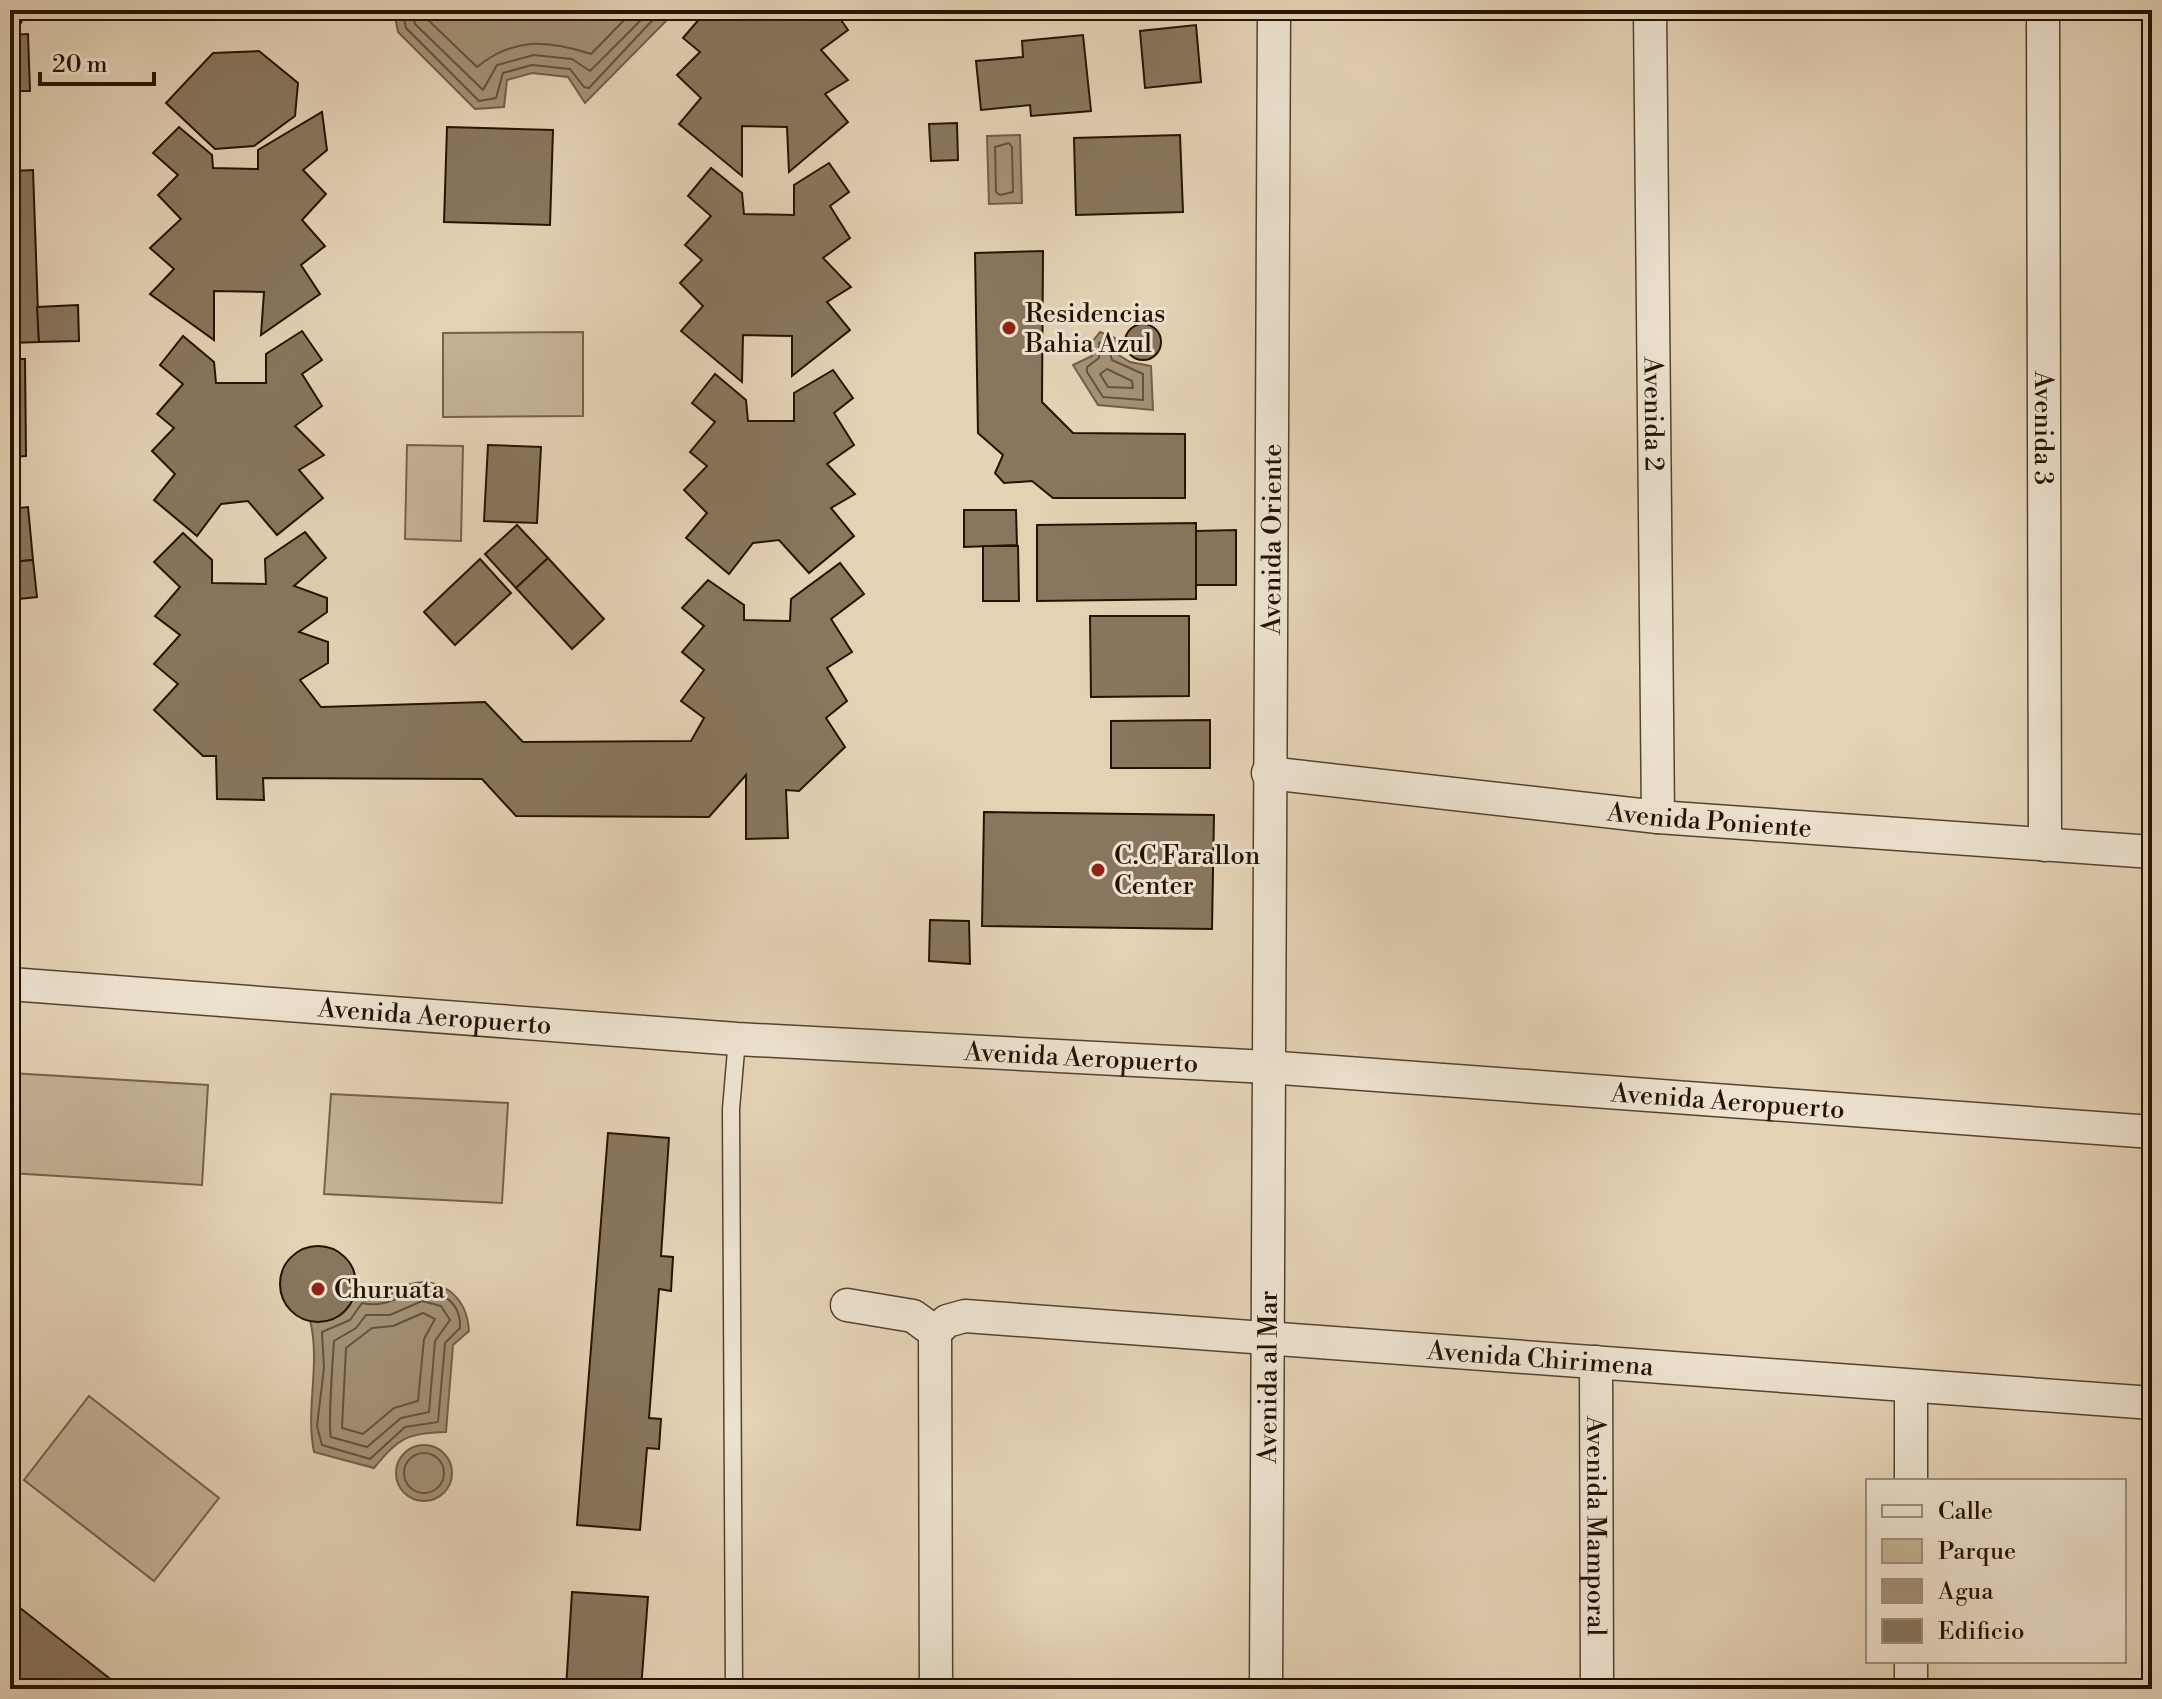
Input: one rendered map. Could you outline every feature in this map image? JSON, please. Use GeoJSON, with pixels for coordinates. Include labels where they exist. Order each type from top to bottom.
{"type":"FeatureCollection","features":[{"type":"Feature","properties":{"kind":"street","name":"Avenida Oriente"},"geometry":{"type":"LineString","coordinates":[[1267,1067],[1274,10]]}},
{"type":"Feature","properties":{"kind":"street","name":"Avenida 2"},"geometry":{"type":"LineString","coordinates":[[1650,10],[1658,817]]}},
{"type":"Feature","properties":{"kind":"street","name":"Avenida 3"},"geometry":{"type":"LineString","coordinates":[[2043,10],[2045,845]]}},
{"type":"Feature","properties":{"kind":"street","name":"Avenida Poniente"},"geometry":{"type":"LineString","coordinates":[[1268,773],[1658,817],[2152,852]]}},
{"type":"Feature","properties":{"kind":"street","name":"Avenida Aeropuerto"},"geometry":{"type":"LineString","coordinates":[[10,984],[737,1039],[1267,1067],[2152,1132]]}},
{"type":"Feature","properties":{"kind":"street","name":"Avenida al Mar"},"geometry":{"type":"LineString","coordinates":[[1266,1689],[1267,1067]]}},
{"type":"Feature","properties":{"kind":"street"},"geometry":{"type":"LineString","coordinates":[[847,1305],[913,1316],[935,1332],[936,1689]]}},
{"type":"Feature","properties":{"kind":"street","name":"Avenida Chirimena"},"geometry":{"type":"LineString","coordinates":[[935,1332],[947,1321],[965,1316],[2152,1403]]}},
{"type":"Feature","properties":{"kind":"street","name":"Avenida Mamporal"},"geometry":{"type":"LineString","coordinates":[[1596,1362],[1597,1689]]}},
{"type":"Feature","properties":{"kind":"street"},"geometry":{"type":"LineString","coordinates":[[1911,1387],[1911,1479]]}},
{"type":"Feature","properties":{"kind":"street"},"geometry":{"type":"LineString","coordinates":[[1911,1663],[1911,1689]]}},
{"type":"Feature","properties":{"kind":"lane"},"geometry":{"type":"LineString","coordinates":[[734,1689],[731,1109],[737,1039]]}},
{"type":"Feature","properties":{"kind":"green space"},"geometry":{"type":"Polygon","coordinates":[[[583,332],[583,416],[443,417],[443,333],[583,332]]]}},
{"type":"Feature","properties":{"kind":"green space"},"geometry":{"type":"Polygon","coordinates":[[[407,445],[463,446],[461,541],[405,539],[407,445]]]}},
{"type":"Feature","properties":{"kind":"green space"},"geometry":{"type":"Polygon","coordinates":[[[11,1073],[208,1085],[202,1185],[10,1173],[11,1073]]]}},
{"type":"Feature","properties":{"kind":"green space"},"geometry":{"type":"Polygon","coordinates":[[[331,1094],[508,1103],[502,1203],[324,1194],[331,1094]]]}},
{"type":"Feature","properties":{"kind":"green space"},"geometry":{"type":"Polygon","coordinates":[[[89,1396],[219,1498],[154,1581],[24,1480],[89,1396]]]}},
{"type":"Feature","properties":{"kind":"water"},"geometry":{"type":"Polygon","coordinates":[[[668,10],[672,15],[585,103],[568,77],[532,73],[507,80],[504,107],[475,109],[398,32],[394,11],[668,10]]]}},
{"type":"Feature","properties":{"kind":"water"},"geometry":{"type":"Polygon","coordinates":[[[1020,135],[1022,203],[989,204],[987,136],[1020,135]]]}},
{"type":"Feature","properties":{"kind":"water"},"geometry":{"type":"Polygon","coordinates":[[[1100,332],[1115,338],[1117,354],[1130,362],[1151,366],[1153,410],[1098,405],[1073,365],[1092,356],[1089,346],[1100,332]]]}},
{"type":"Feature","properties":{"kind":"water"},"geometry":{"type":"Polygon","coordinates":[[[357,1281],[373,1298],[384,1297],[417,1283],[439,1285],[449,1290],[463,1307],[469,1331],[453,1345],[446,1432],[404,1439],[374,1468],[314,1452],[312,1436],[314,1353],[310,1320],[337,1318],[352,1300],[357,1281]]]}},
{"type":"Feature","properties":{"kind":"water"},"geometry":{"type":"Polygon","coordinates":[[[424,1445],[444,1453],[452,1473],[444,1493],[424,1501],[404,1493],[396,1473],[404,1453],[424,1445]]]}},
{"type":"Feature","properties":{"kind":"building"},"geometry":{"type":"Polygon","coordinates":[[[10,10],[23,10],[21,23],[14,28],[10,28],[10,10]]]}},
{"type":"Feature","properties":{"kind":"building"},"geometry":{"type":"Polygon","coordinates":[[[707,10],[834,10],[848,30],[821,50],[848,80],[825,94],[848,122],[789,172],[787,127],[742,126],[742,176],[679,124],[701,98],[677,75],[700,52],[683,38],[707,10]]]}},
{"type":"Feature","properties":{"kind":"building"},"geometry":{"type":"Polygon","coordinates":[[[1196,25],[1201,82],[1145,88],[1140,31],[1196,25]]]}},
{"type":"Feature","properties":{"kind":"building"},"geometry":{"type":"Polygon","coordinates":[[[28,34],[30,91],[10,91],[10,35],[28,34]]]}},
{"type":"Feature","properties":{"kind":"building"},"geometry":{"type":"Polygon","coordinates":[[[1083,35],[1091,111],[1031,116],[1030,105],[981,110],[976,61],[1023,57],[1022,41],[1083,35]]]}},
{"type":"Feature","properties":{"kind":"building"},"geometry":{"type":"Polygon","coordinates":[[[259,51],[298,83],[295,116],[254,146],[215,149],[166,103],[213,53],[259,51]]]}},
{"type":"Feature","properties":{"kind":"building"},"geometry":{"type":"Polygon","coordinates":[[[322,112],[327,150],[303,170],[326,194],[302,220],[325,246],[301,265],[320,294],[261,335],[264,292],[214,291],[214,340],[150,294],[174,269],[150,248],[181,219],[158,195],[178,175],[153,153],[179,127],[212,155],[213,168],[258,169],[258,150],[322,112]]]}},
{"type":"Feature","properties":{"kind":"building"},"geometry":{"type":"Polygon","coordinates":[[[957,123],[958,160],[931,161],[929,124],[957,123]]]}},
{"type":"Feature","properties":{"kind":"building"},"geometry":{"type":"Polygon","coordinates":[[[447,127],[553,130],[550,225],[444,222],[447,127]]]}},
{"type":"Feature","properties":{"kind":"building"},"geometry":{"type":"Polygon","coordinates":[[[1180,135],[1183,212],[1076,215],[1074,138],[1180,135]]]}},
{"type":"Feature","properties":{"kind":"building"},"geometry":{"type":"Polygon","coordinates":[[[829,163],[849,192],[830,206],[850,238],[823,258],[851,287],[827,302],[850,330],[792,376],[792,336],[743,335],[742,382],[681,331],[703,306],[680,283],[702,260],[685,245],[711,216],[688,196],[711,168],[742,193],[744,214],[794,215],[794,185],[829,163]]]}},
{"type":"Feature","properties":{"kind":"building"},"geometry":{"type":"Polygon","coordinates":[[[33,170],[39,342],[10,343],[10,171],[33,170]]]}},
{"type":"Feature","properties":{"kind":"building","name":"Residencias Bahia Azul"},"geometry":{"type":"Polygon","coordinates":[[[1043,251],[1042,402],[1073,433],[1185,434],[1185,498],[1053,498],[1032,481],[1004,483],[995,473],[1003,455],[978,433],[975,253],[1043,251]]]}},
{"type":"Feature","properties":{"kind":"building"},"geometry":{"type":"Polygon","coordinates":[[[78,305],[79,341],[39,342],[37,307],[78,305]]]}},
{"type":"Feature","properties":{"kind":"building"},"geometry":{"type":"Polygon","coordinates":[[[1143,324],[1155,330],[1161,342],[1155,354],[1143,360],[1131,354],[1125,342],[1131,330],[1143,324]]]}},
{"type":"Feature","properties":{"kind":"building"},"geometry":{"type":"Polygon","coordinates":[[[302,331],[322,360],[302,374],[322,406],[295,426],[324,455],[299,470],[323,498],[277,535],[248,501],[221,504],[197,536],[154,500],[175,474],[152,451],[174,428],[157,414],[183,384],[160,365],[183,336],[214,362],[216,383],[266,383],[266,354],[302,331]]]}},
{"type":"Feature","properties":{"kind":"building"},"geometry":{"type":"Polygon","coordinates":[[[10,359],[25,359],[26,456],[10,457],[10,359]]]}},
{"type":"Feature","properties":{"kind":"building"},"geometry":{"type":"Polygon","coordinates":[[[833,370],[853,398],[834,413],[854,445],[827,464],[855,494],[831,508],[854,536],[809,573],[779,540],[753,543],[729,574],[686,538],[707,513],[684,490],[707,466],[690,452],[715,422],[692,403],[715,374],[746,400],[748,421],[794,421],[794,393],[833,370]]]}},
{"type":"Feature","properties":{"kind":"building"},"geometry":{"type":"Polygon","coordinates":[[[488,445],[541,447],[537,523],[484,521],[488,445]]]}},
{"type":"Feature","properties":{"kind":"building"},"geometry":{"type":"Polygon","coordinates":[[[16,470],[19,495],[10,496],[10,471],[16,470]]]}},
{"type":"Feature","properties":{"kind":"building"},"geometry":{"type":"Polygon","coordinates":[[[28,507],[33,560],[10,562],[10,509],[28,507]]]}},
{"type":"Feature","properties":{"kind":"building"},"geometry":{"type":"Polygon","coordinates":[[[964,510],[1016,510],[1017,545],[964,547],[964,510]]]}},
{"type":"Feature","properties":{"kind":"building"},"geometry":{"type":"Polygon","coordinates":[[[1196,523],[1196,599],[1037,601],[1037,525],[1196,523]]]}},
{"type":"Feature","properties":{"kind":"building"},"geometry":{"type":"Polygon","coordinates":[[[517,525],[548,558],[516,588],[485,554],[517,525]]]}},
{"type":"Feature","properties":{"kind":"building"},"geometry":{"type":"Polygon","coordinates":[[[1236,530],[1236,585],[1196,585],[1196,531],[1236,530]]]}},
{"type":"Feature","properties":{"kind":"building"},"geometry":{"type":"Polygon","coordinates":[[[305,532],[326,558],[294,586],[327,598],[327,612],[299,632],[328,642],[328,663],[300,680],[321,707],[485,702],[523,742],[691,741],[704,718],[681,701],[704,670],[682,652],[704,626],[682,608],[708,580],[744,605],[744,620],[790,621],[791,599],[840,563],[864,594],[831,619],[852,652],[827,668],[847,701],[826,718],[845,747],[799,791],[786,790],[788,838],[746,839],[746,775],[709,817],[516,816],[482,779],[263,778],[264,800],[217,799],[216,756],[203,756],[154,710],[178,684],[154,664],[180,635],[155,616],[180,587],[154,562],[183,533],[212,560],[212,583],[266,584],[265,559],[305,532]]]}},
{"type":"Feature","properties":{"kind":"building"},"geometry":{"type":"Polygon","coordinates":[[[983,546],[1018,546],[1019,601],[983,601],[983,546]]]}},
{"type":"Feature","properties":{"kind":"building"},"geometry":{"type":"Polygon","coordinates":[[[548,558],[604,619],[572,649],[516,588],[548,558]]]}},
{"type":"Feature","properties":{"kind":"building"},"geometry":{"type":"Polygon","coordinates":[[[480,559],[511,593],[455,645],[424,612],[480,559]]]}},
{"type":"Feature","properties":{"kind":"building"},"geometry":{"type":"Polygon","coordinates":[[[33,560],[37,597],[10,600],[10,562],[33,560]]]}},
{"type":"Feature","properties":{"kind":"building"},"geometry":{"type":"Polygon","coordinates":[[[1090,616],[1189,616],[1189,696],[1091,697],[1090,616]]]}},
{"type":"Feature","properties":{"kind":"building"},"geometry":{"type":"Polygon","coordinates":[[[1210,720],[1210,768],[1111,768],[1111,721],[1210,720]]]}},
{"type":"Feature","properties":{"kind":"building","name":"C.C Farallon Center"},"geometry":{"type":"Polygon","coordinates":[[[984,812],[1214,815],[1212,929],[982,926],[984,812]]]}},
{"type":"Feature","properties":{"kind":"building"},"geometry":{"type":"Polygon","coordinates":[[[930,920],[969,921],[970,964],[929,961],[930,920]]]}},
{"type":"Feature","properties":{"kind":"building"},"geometry":{"type":"Polygon","coordinates":[[[608,1133],[669,1138],[661,1256],[673,1257],[671,1291],[659,1289],[649,1418],[661,1419],[659,1449],[647,1448],[640,1530],[577,1525],[608,1133]]]}},
{"type":"Feature","properties":{"kind":"building","name":"Churuata"},"geometry":{"type":"Polygon","coordinates":[[[311,1246],[325,1246],[339,1252],[350,1263],[356,1284],[354,1299],[345,1311],[333,1320],[311,1322],[297,1316],[286,1305],[280,1291],[280,1277],[286,1263],[297,1252],[311,1246]]]}},
{"type":"Feature","properties":{"kind":"building"},"geometry":{"type":"Polygon","coordinates":[[[572,1592],[648,1597],[641,1689],[566,1689],[572,1592]]]}},
{"type":"Feature","properties":{"kind":"building"},"geometry":{"type":"Polygon","coordinates":[[[10,1600],[123,1689],[10,1689],[10,1600]]]}},
{"type":"Feature","properties":{"kind":"place","name":"Residencias Bahia Azul"},"geometry":{"type":"Point","coordinates":[1009,328]}},
{"type":"Feature","properties":{"kind":"place","name":"C.C Farallon Center"},"geometry":{"type":"Point","coordinates":[1098,870]}},
{"type":"Feature","properties":{"kind":"place","name":"Churuata"},"geometry":{"type":"Point","coordinates":[318,1289]}}]}
